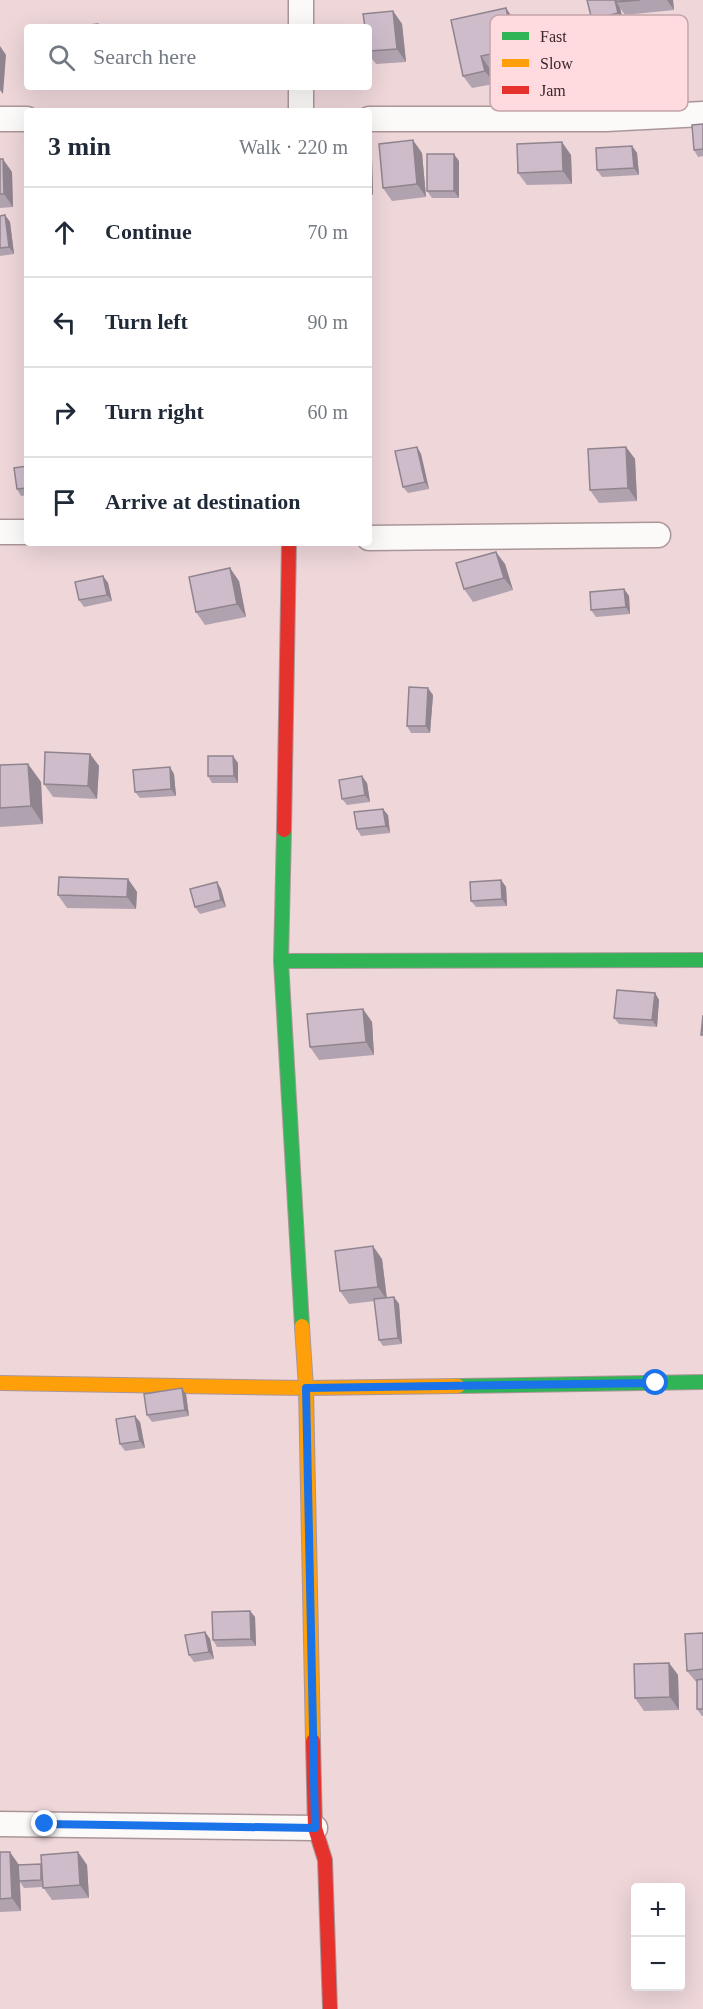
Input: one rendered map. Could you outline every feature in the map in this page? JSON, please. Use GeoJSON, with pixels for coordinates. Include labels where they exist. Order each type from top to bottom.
{"type":"FeatureCollection","features":[{"type":"Feature","properties":{"kind":"street"},"geometry":{"type":"LineString","coordinates":[[301,0],[301,24]]}},
{"type":"Feature","properties":{"kind":"street"},"geometry":{"type":"LineString","coordinates":[[301,90],[301,108]]}},
{"type":"Feature","properties":{"kind":"street"},"geometry":{"type":"LineString","coordinates":[[372,119],[606,119],[703,114]]}},
{"type":"Feature","properties":{"kind":"street"},"geometry":{"type":"LineString","coordinates":[[0,119],[24,119]]}},
{"type":"Feature","properties":{"kind":"street"},"geometry":{"type":"LineString","coordinates":[[0,532],[24,532]]}},
{"type":"Feature","properties":{"kind":"street"},"geometry":{"type":"LineString","coordinates":[[372,538],[658,535]]}},
{"type":"Feature","properties":{"kind":"street"},"geometry":{"type":"LineString","coordinates":[[289,546],[281,962],[306,1388],[315,1828],[325,1860],[330,2009]]}},
{"type":"Feature","properties":{"kind":"street"},"geometry":{"type":"LineString","coordinates":[[281,962],[703,960]]}},
{"type":"Feature","properties":{"kind":"street"},"geometry":{"type":"LineString","coordinates":[[0,1383],[306,1388],[703,1382]]}},
{"type":"Feature","properties":{"kind":"street"},"geometry":{"type":"LineString","coordinates":[[0,1824],[315,1828]]}},
{"type":"Feature","properties":{"kind":"building"},"geometry":{"type":"Polygon","coordinates":[[[587,0],[615,0],[618,13],[591,15],[587,0]]]}},
{"type":"Feature","properties":{"kind":"building"},"geometry":{"type":"Polygon","coordinates":[[[616,0],[640,0],[616,2],[616,0]]]}},
{"type":"Feature","properties":{"kind":"building"},"geometry":{"type":"Polygon","coordinates":[[[506,8],[508,15],[490,15],[490,54],[481,56],[485,71],[463,76],[451,20],[506,8]]]}},
{"type":"Feature","properties":{"kind":"building"},"geometry":{"type":"Polygon","coordinates":[[[393,11],[397,49],[372,51],[372,24],[365,24],[363,14],[393,11]]]}},
{"type":"Feature","properties":{"kind":"building"},"geometry":{"type":"Polygon","coordinates":[[[703,124],[703,149],[694,150],[692,125],[703,124]]]}},
{"type":"Feature","properties":{"kind":"building"},"geometry":{"type":"Polygon","coordinates":[[[413,140],[417,184],[383,188],[379,144],[413,140]]]}},
{"type":"Feature","properties":{"kind":"building"},"geometry":{"type":"Polygon","coordinates":[[[562,142],[563,171],[518,173],[517,144],[562,142]]]}},
{"type":"Feature","properties":{"kind":"building"},"geometry":{"type":"Polygon","coordinates":[[[632,146],[634,168],[597,170],[596,148],[632,146]]]}},
{"type":"Feature","properties":{"kind":"building"},"geometry":{"type":"Polygon","coordinates":[[[427,154],[454,154],[454,191],[427,191],[427,154]]]}},
{"type":"Feature","properties":{"kind":"building"},"geometry":{"type":"Polygon","coordinates":[[[0,159],[3,159],[4,194],[0,194],[0,159]]]}},
{"type":"Feature","properties":{"kind":"building"},"geometry":{"type":"Polygon","coordinates":[[[5,215],[9,247],[0,248],[0,216],[5,215]]]}},
{"type":"Feature","properties":{"kind":"building"},"geometry":{"type":"Polygon","coordinates":[[[417,447],[425,482],[403,487],[395,451],[417,447]]]}},
{"type":"Feature","properties":{"kind":"building"},"geometry":{"type":"Polygon","coordinates":[[[626,447],[628,488],[590,490],[588,449],[626,447]]]}},
{"type":"Feature","properties":{"kind":"building"},"geometry":{"type":"Polygon","coordinates":[[[24,466],[24,488],[17,489],[14,468],[24,466]]]}},
{"type":"Feature","properties":{"kind":"building"},"geometry":{"type":"Polygon","coordinates":[[[496,552],[504,578],[464,589],[456,563],[496,552]]]}},
{"type":"Feature","properties":{"kind":"building"},"geometry":{"type":"Polygon","coordinates":[[[230,568],[237,604],[196,612],[189,577],[230,568]]]}},
{"type":"Feature","properties":{"kind":"building"},"geometry":{"type":"Polygon","coordinates":[[[103,576],[107,595],[79,600],[75,582],[103,576]]]}},
{"type":"Feature","properties":{"kind":"building"},"geometry":{"type":"Polygon","coordinates":[[[624,589],[626,607],[591,610],[590,592],[624,589]]]}},
{"type":"Feature","properties":{"kind":"building"},"geometry":{"type":"Polygon","coordinates":[[[409,687],[428,688],[426,726],[407,726],[409,687]]]}},
{"type":"Feature","properties":{"kind":"building"},"geometry":{"type":"Polygon","coordinates":[[[45,752],[90,754],[88,786],[44,784],[45,752]]]}},
{"type":"Feature","properties":{"kind":"building"},"geometry":{"type":"Polygon","coordinates":[[[208,756],[233,756],[234,776],[208,776],[208,756]]]}},
{"type":"Feature","properties":{"kind":"building"},"geometry":{"type":"Polygon","coordinates":[[[28,764],[31,806],[0,808],[0,765],[28,764]]]}},
{"type":"Feature","properties":{"kind":"building"},"geometry":{"type":"Polygon","coordinates":[[[170,767],[171,789],[135,792],[133,770],[170,767]]]}},
{"type":"Feature","properties":{"kind":"building"},"geometry":{"type":"Polygon","coordinates":[[[362,776],[365,795],[342,799],[339,780],[362,776]]]}},
{"type":"Feature","properties":{"kind":"building"},"geometry":{"type":"Polygon","coordinates":[[[383,809],[386,826],[357,829],[354,812],[383,809]]]}},
{"type":"Feature","properties":{"kind":"building"},"geometry":{"type":"Polygon","coordinates":[[[59,877],[128,879],[127,897],[58,895],[59,877]]]}},
{"type":"Feature","properties":{"kind":"building"},"geometry":{"type":"Polygon","coordinates":[[[501,880],[502,899],[471,901],[470,882],[501,880]]]}},
{"type":"Feature","properties":{"kind":"building"},"geometry":{"type":"Polygon","coordinates":[[[217,882],[221,900],[195,907],[190,889],[217,882]]]}},
{"type":"Feature","properties":{"kind":"building"},"geometry":{"type":"Polygon","coordinates":[[[617,990],[655,993],[652,1020],[614,1018],[617,990]]]}},
{"type":"Feature","properties":{"kind":"building"},"geometry":{"type":"Polygon","coordinates":[[[363,1009],[366,1042],[310,1047],[307,1014],[363,1009]]]}},
{"type":"Feature","properties":{"kind":"building"},"geometry":{"type":"Polygon","coordinates":[[[373,1246],[378,1287],[340,1291],[335,1251],[373,1246]]]}},
{"type":"Feature","properties":{"kind":"building"},"geometry":{"type":"Polygon","coordinates":[[[394,1297],[398,1338],[379,1340],[374,1299],[394,1297]]]}},
{"type":"Feature","properties":{"kind":"building"},"geometry":{"type":"Polygon","coordinates":[[[182,1388],[185,1410],[147,1415],[144,1394],[182,1388]]]}},
{"type":"Feature","properties":{"kind":"building"},"geometry":{"type":"Polygon","coordinates":[[[135,1416],[140,1441],[120,1444],[116,1419],[135,1416]]]}},
{"type":"Feature","properties":{"kind":"building"},"geometry":{"type":"Polygon","coordinates":[[[250,1611],[251,1639],[213,1640],[212,1612],[250,1611]]]}},
{"type":"Feature","properties":{"kind":"building"},"geometry":{"type":"Polygon","coordinates":[[[205,1632],[209,1652],[189,1655],[185,1635],[205,1632]]]}},
{"type":"Feature","properties":{"kind":"building"},"geometry":{"type":"Polygon","coordinates":[[[703,1633],[703,1669],[687,1671],[685,1634],[703,1633]]]}},
{"type":"Feature","properties":{"kind":"building"},"geometry":{"type":"Polygon","coordinates":[[[669,1663],[670,1697],[635,1698],[634,1664],[669,1663]]]}},
{"type":"Feature","properties":{"kind":"building"},"geometry":{"type":"Polygon","coordinates":[[[703,1679],[703,1709],[697,1709],[697,1680],[703,1679]]]}},
{"type":"Feature","properties":{"kind":"building"},"geometry":{"type":"Polygon","coordinates":[[[0,1852],[10,1852],[12,1898],[0,1899],[0,1852]]]}},
{"type":"Feature","properties":{"kind":"building"},"geometry":{"type":"Polygon","coordinates":[[[78,1852],[80,1885],[43,1888],[41,1855],[78,1852]]]}},
{"type":"Feature","properties":{"kind":"building"},"geometry":{"type":"Polygon","coordinates":[[[41,1864],[41,1880],[19,1881],[18,1865],[41,1864]]]}},
{"type":"Feature","properties":{"kind":"traffic: fast"},"geometry":{"type":"LineString","coordinates":[[284,830],[281,961],[302,1326]]}},
{"type":"Feature","properties":{"kind":"traffic: fast"},"geometry":{"type":"LineString","coordinates":[[281,961],[703,960]]}},
{"type":"Feature","properties":{"kind":"traffic: fast"},"geometry":{"type":"LineString","coordinates":[[458,1386],[703,1382]]}},
{"type":"Feature","properties":{"kind":"traffic: slow"},"geometry":{"type":"LineString","coordinates":[[302,1326],[306,1388],[313,1741]]}},
{"type":"Feature","properties":{"kind":"traffic: slow"},"geometry":{"type":"LineString","coordinates":[[0,1383],[306,1388],[458,1386]]}},
{"type":"Feature","properties":{"kind":"traffic: jam"},"geometry":{"type":"LineString","coordinates":[[284,830],[289,546]]}},
{"type":"Feature","properties":{"kind":"traffic: jam"},"geometry":{"type":"LineString","coordinates":[[313,1741],[315,1828],[325,1860],[330,2009]]}},
{"type":"Feature","properties":{"kind":"route"},"geometry":{"type":"LineString","coordinates":[[45,1824],[315,1828],[306,1388],[656,1383]]}}]}
